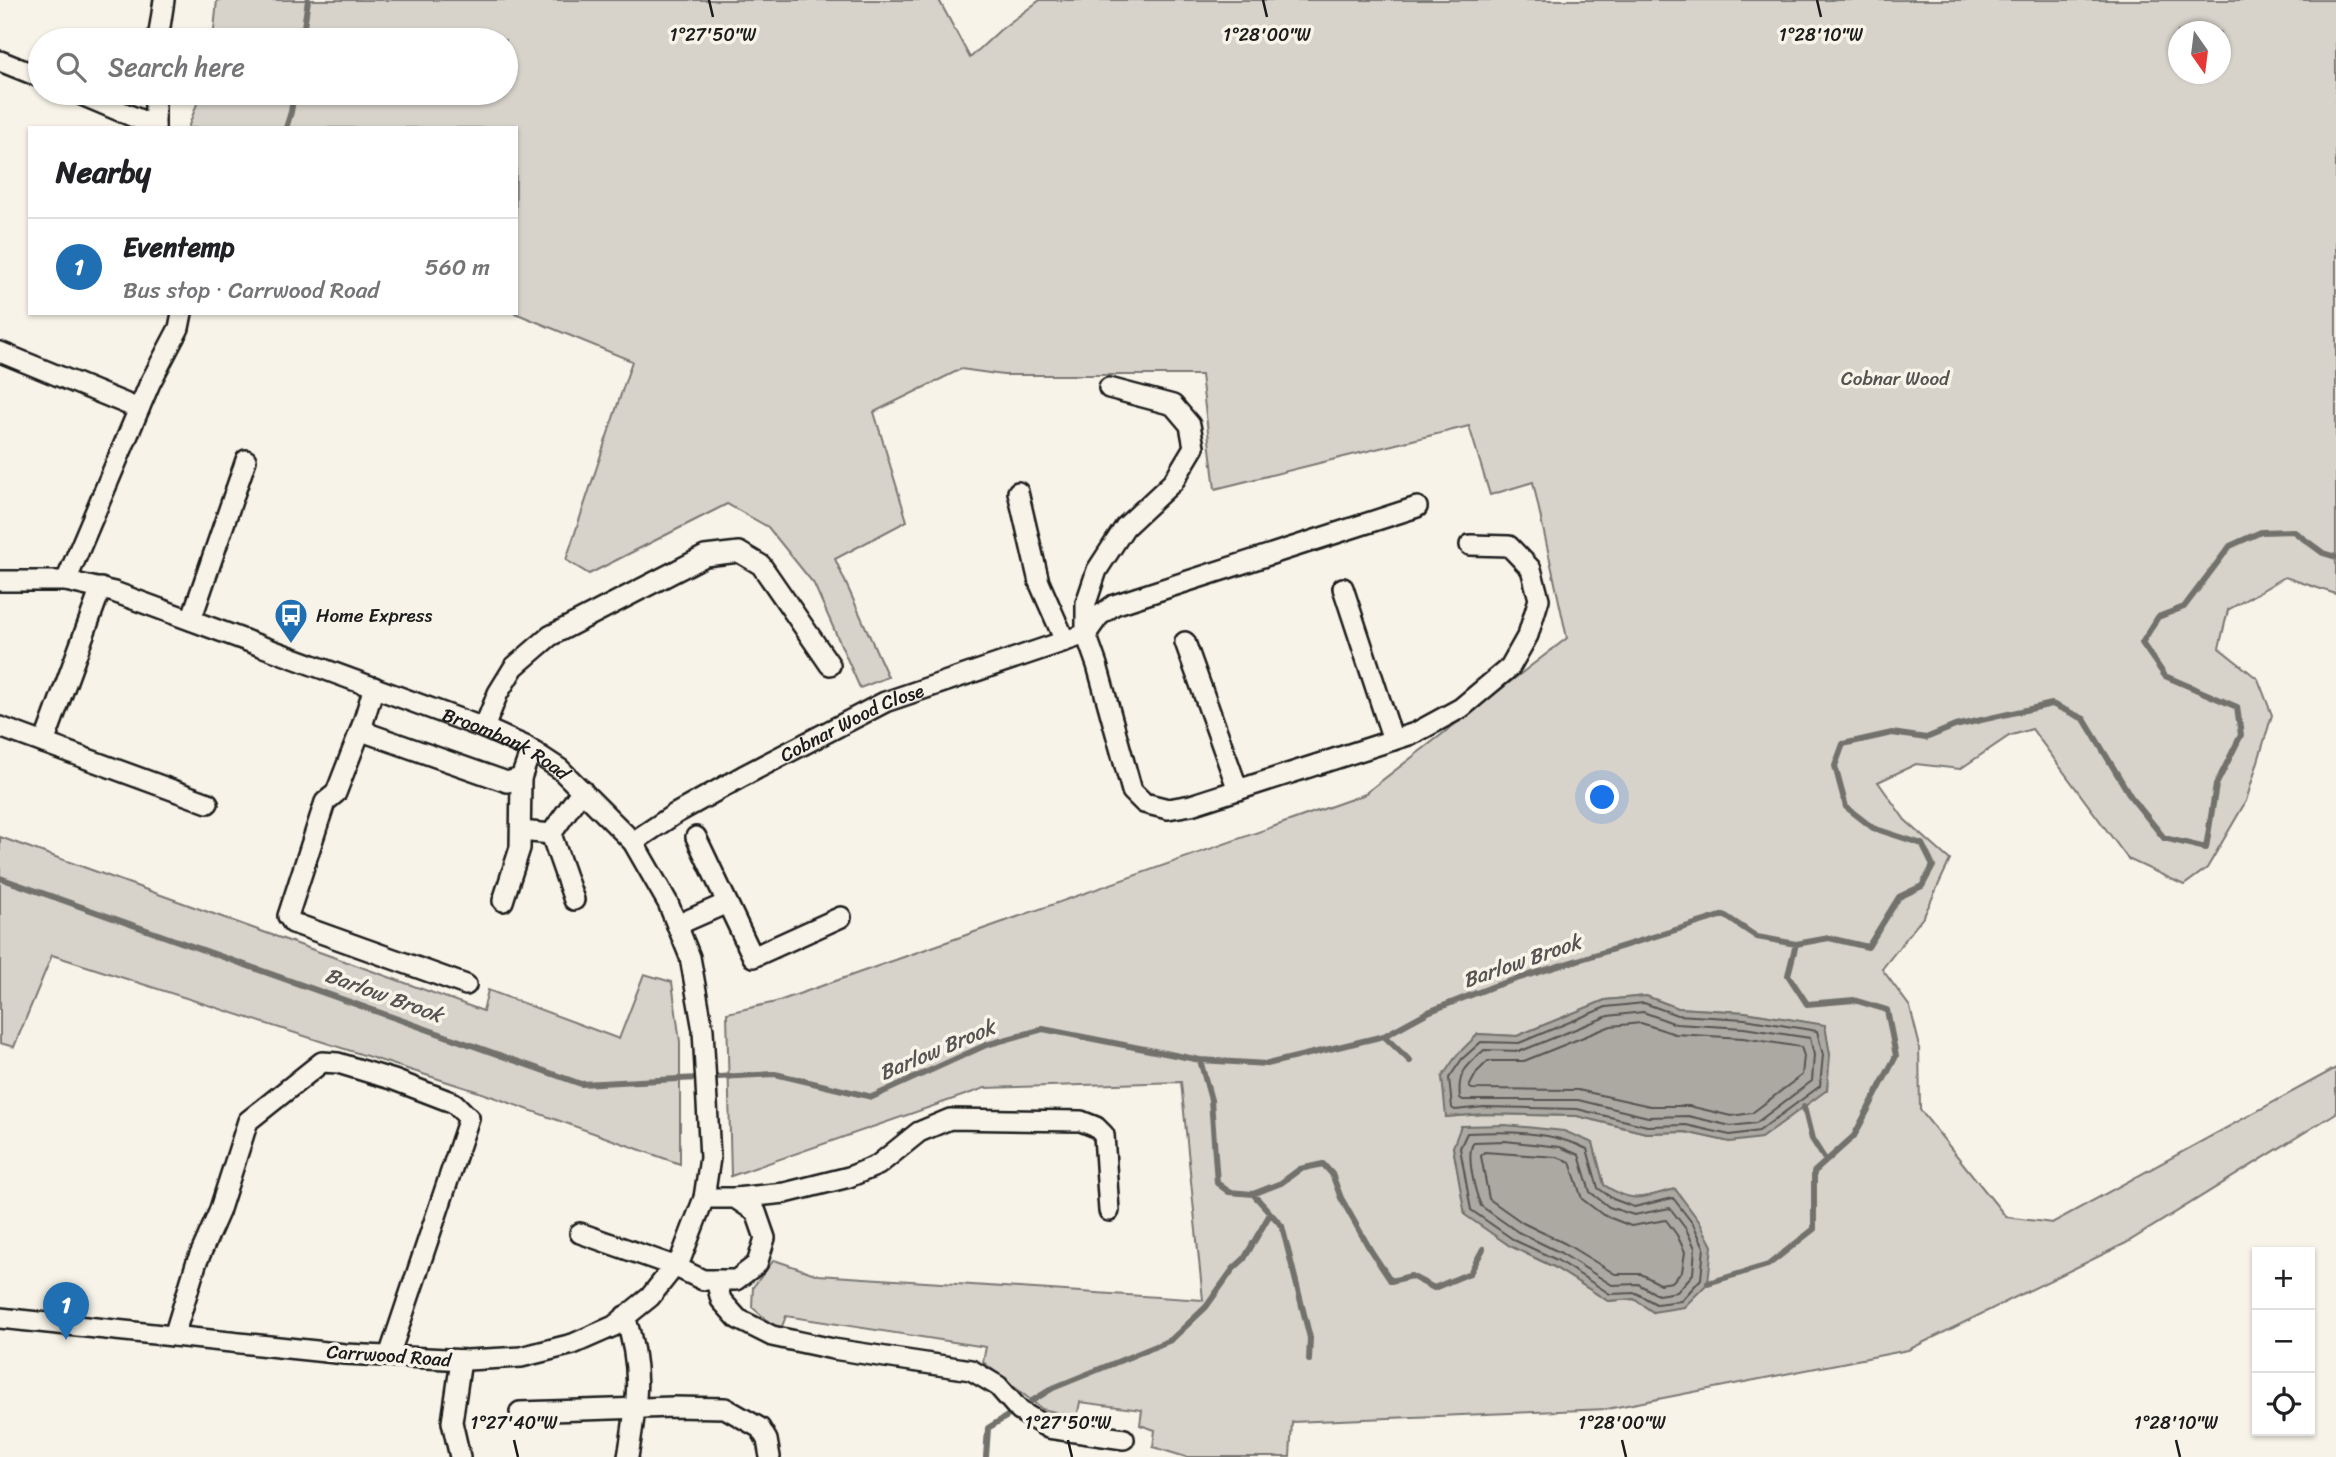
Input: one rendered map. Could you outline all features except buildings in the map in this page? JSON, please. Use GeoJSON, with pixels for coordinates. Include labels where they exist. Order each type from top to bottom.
{"type":"FeatureCollection","features":[{"type":"Feature","properties":{"kind":"street"},"geometry":{"type":"LineString","coordinates":[[160,28],[164,0]]}},
{"type":"Feature","properties":{"kind":"street"},"geometry":{"type":"LineString","coordinates":[[0,61],[28,72]]}},
{"type":"Feature","properties":{"kind":"street"},"geometry":{"type":"LineString","coordinates":[[105,105],[153,126]]}},
{"type":"Feature","properties":{"kind":"street"},"geometry":{"type":"LineString","coordinates":[[155,105],[155,126]]}},
{"type":"Feature","properties":{"kind":"street"},"geometry":{"type":"LineString","coordinates":[[66,581],[139,409],[179,328],[182,315]]}},
{"type":"Feature","properties":{"kind":"street"},"geometry":{"type":"LineString","coordinates":[[0,352],[139,409]]}},
{"type":"Feature","properties":{"kind":"street"},"geometry":{"type":"LineString","coordinates":[[1109,388],[1173,405],[1190,425],[1194,447],[1173,482],[1125,527],[1097,569],[1086,603],[1086,634],[1132,791],[1144,803],[1168,809],[1191,805],[1415,733],[1461,708],[1510,667],[1528,635],[1539,599],[1531,569],[1509,547],[1470,545]]}},
{"type":"Feature","properties":{"kind":"street"},"geometry":{"type":"LineString","coordinates":[[191,620],[246,460]]}},
{"type":"Feature","properties":{"kind":"street"},"geometry":{"type":"LineString","coordinates":[[1018,492],[1039,582],[1065,641]]}},
{"type":"Feature","properties":{"kind":"street"},"geometry":{"type":"LineString","coordinates":[[1086,634],[1099,616],[1114,605],[1417,507]]}},
{"type":"Feature","properties":{"kind":"street"},"geometry":{"type":"LineString","coordinates":[[484,727],[498,694],[514,667],[550,636],[705,556],[739,552],[761,565],[830,665]]}},
{"type":"Feature","properties":{"kind":"street","name":"Broombank Road"},"geometry":{"type":"LineString","coordinates":[[0,581],[66,581],[101,589],[484,727],[531,750],[560,769],[633,842],[668,903],[690,957],[703,1030],[710,1115],[710,1158],[704,1198]]}},
{"type":"Feature","properties":{"kind":"street"},"geometry":{"type":"LineString","coordinates":[[1343,588],[1393,740]]}},
{"type":"Feature","properties":{"kind":"street"},"geometry":{"type":"LineString","coordinates":[[44,743],[101,589]]}},
{"type":"Feature","properties":{"kind":"street","name":"Cobnar Wood Close"},"geometry":{"type":"LineString","coordinates":[[633,842],[675,814],[743,776],[885,702],[1086,634]]}},
{"type":"Feature","properties":{"kind":"street"},"geometry":{"type":"LineString","coordinates":[[1185,642],[1238,790]]}},
{"type":"Feature","properties":{"kind":"street"},"geometry":{"type":"LineString","coordinates":[[373,687],[362,726],[335,793],[325,802],[288,916],[293,923],[466,985]]}},
{"type":"Feature","properties":{"kind":"street"},"geometry":{"type":"LineString","coordinates":[[362,726],[370,734],[507,782],[521,778]]}},
{"type":"Feature","properties":{"kind":"street"},"geometry":{"type":"LineString","coordinates":[[0,727],[208,803]]}},
{"type":"Feature","properties":{"kind":"street"},"geometry":{"type":"LineString","coordinates":[[502,901],[520,848],[521,778],[531,750]]}},
{"type":"Feature","properties":{"kind":"street"},"geometry":{"type":"LineString","coordinates":[[551,834],[583,790]]}},
{"type":"Feature","properties":{"kind":"street"},"geometry":{"type":"LineString","coordinates":[[521,831],[551,834]]}},
{"type":"Feature","properties":{"kind":"street"},"geometry":{"type":"LineString","coordinates":[[551,834],[574,900]]}},
{"type":"Feature","properties":{"kind":"street"},"geometry":{"type":"LineString","coordinates":[[696,837],[753,957],[841,917]]}},
{"type":"Feature","properties":{"kind":"street"},"geometry":{"type":"LineString","coordinates":[[677,925],[727,903]]}},
{"type":"Feature","properties":{"kind":"street"},"geometry":{"type":"LineString","coordinates":[[174,1336],[197,1264],[219,1212],[248,1121],[322,1062],[338,1063],[394,1080],[454,1103],[469,1118],[389,1356]]}},
{"type":"Feature","properties":{"kind":"street"},"geometry":{"type":"LineString","coordinates":[[704,1198],[735,1198],[785,1192],[849,1177],[878,1165],[919,1132],[950,1119],[1081,1121],[1096,1127],[1104,1135],[1109,1211]]}},
{"type":"Feature","properties":{"kind":"street","name":"Carrwood Road"},"geometry":{"type":"LineString","coordinates":[[0,1318],[389,1356],[461,1360],[521,1357],[573,1344],[614,1325],[650,1297],[681,1258],[704,1198]]}},
{"type":"Feature","properties":{"kind":"street"},"geometry":{"type":"LineString","coordinates":[[580,1233],[674,1266],[703,1280],[736,1280],[757,1264],[765,1238],[756,1212],[735,1198]]}},
{"type":"Feature","properties":{"kind":"street"},"geometry":{"type":"LineString","coordinates":[[716,1280],[722,1300],[738,1319],[772,1336],[833,1349],[971,1370],[998,1386],[1020,1411],[1048,1428],[1124,1439]]}},
{"type":"Feature","properties":{"kind":"street"},"geometry":{"type":"LineString","coordinates":[[625,1316],[633,1341],[638,1374],[628,1457]]}},
{"type":"Feature","properties":{"kind":"street"},"geometry":{"type":"LineString","coordinates":[[460,1457],[452,1422],[461,1360]]}},
{"type":"Feature","properties":{"kind":"street"},"geometry":{"type":"LineString","coordinates":[[520,1412],[725,1408],[760,1428],[767,1440],[769,1457]]}},
{"type":"Feature","properties":{"kind":"green space","name":"Cobnar Wood"},"geometry":{"type":"Polygon","coordinates":[[[217,0],[939,0],[970,58],[1000,30],[1040,0],[2336,0],[2336,594],[2285,577],[2228,610],[2219,648],[2258,679],[2272,715],[2246,801],[2207,868],[2184,885],[2128,859],[2032,729],[2009,736],[1960,769],[1916,764],[1878,782],[1905,820],[1950,860],[1924,916],[1882,969],[1910,1007],[1919,1043],[1920,1110],[2006,1217],[2052,1223],[2336,1068],[2336,1113],[2126,1243],[1908,1350],[1607,1409],[1292,1422],[1290,1457],[1186,1457],[1153,1447],[1155,1430],[1140,1425],[1142,1410],[1080,1402],[1077,1417],[1042,1409],[983,1362],[986,1347],[786,1316],[781,1329],[752,1307],[753,1287],[774,1260],[818,1275],[1203,1300],[1181,1082],[985,1088],[731,1176],[727,1013],[776,1002],[1363,795],[1567,638],[1533,482],[1490,495],[1469,426],[1215,489],[1201,375],[1003,375],[961,369],[874,412],[907,521],[835,559],[888,677],[860,688],[814,584],[768,527],[727,504],[589,574],[566,560],[632,361],[518,314],[518,126],[189,126],[197,105],[518,105],[518,28],[214,28],[217,0]],[[1646,996],[1605,1000],[1517,1036],[1478,1034],[1446,1117],[1484,1114],[1577,1116],[1646,1133],[1685,1132],[1730,1142],[1830,1055],[1824,1025],[1745,1012],[1678,1008],[1646,996]],[[1593,1143],[1453,1147],[1466,1215],[1510,1246],[1554,1267],[1608,1301],[1634,1299],[1653,1312],[1675,1189],[1639,1198],[1624,1195],[1604,1185],[1593,1143]]]}},
{"type":"Feature","properties":{"kind":"green space"},"geometry":{"type":"Polygon","coordinates":[[[0,837],[483,1011],[488,990],[619,1039],[644,974],[672,982],[680,1042],[680,1164],[482,1093],[52,955],[14,1047],[0,1043],[0,837]]]}},
{"type":"Feature","properties":{"kind":"water"},"geometry":{"type":"Polygon","coordinates":[[[1646,996],[1678,1008],[1745,1012],[1825,1025],[1830,1055],[1827,1090],[1761,1138],[1730,1142],[1685,1132],[1646,1133],[1577,1116],[1484,1114],[1446,1117],[1442,1077],[1457,1055],[1478,1034],[1517,1036],[1605,1000],[1646,996]]]}},
{"type":"Feature","properties":{"kind":"water"},"geometry":{"type":"Polygon","coordinates":[[[1506,1125],[1564,1131],[1593,1143],[1604,1185],[1623,1195],[1639,1198],[1675,1189],[1699,1221],[1712,1246],[1708,1283],[1684,1307],[1653,1312],[1634,1299],[1608,1301],[1554,1267],[1510,1246],[1465,1215],[1453,1147],[1461,1126],[1506,1125]]]}},
{"type":"Feature","properties":{"kind":"waterway"},"geometry":{"type":"LineString","coordinates":[[304,28],[308,0]]}},
{"type":"Feature","properties":{"kind":"waterway"},"geometry":{"type":"LineString","coordinates":[[287,126],[292,105]]}},
{"type":"Feature","properties":{"kind":"waterway","name":"Barlow Brook"},"geometry":{"type":"LineString","coordinates":[[0,878],[581,1084],[775,1074],[872,1097],[986,1045],[1043,1029],[1200,1060],[1267,1064],[1384,1036],[1428,1012],[1494,986],[1724,915],[1757,937],[1796,944],[1829,938],[1868,947],[1899,897],[1922,886],[1933,866],[1922,844],[1873,828],[1846,807],[1835,766],[1843,744],[1892,733],[1926,738],[1955,726],[2052,704],[2084,719],[2131,797],[2164,838],[2206,848],[2216,785],[2241,735],[2237,707],[2165,676],[2142,643],[2158,617],[2184,607],[2230,546],[2261,532],[2293,531],[2323,553],[2336,557]]}},
{"type":"Feature","properties":{"kind":"waterway"},"geometry":{"type":"LineString","coordinates":[[1708,1283],[1768,1265],[1814,1229],[1814,1172],[1854,1136],[1896,1056],[1887,1010],[1854,1000],[1807,1004],[1788,975],[1796,944]]}},
{"type":"Feature","properties":{"kind":"waterway"},"geometry":{"type":"LineString","coordinates":[[1384,1036],[1410,1061]]}},
{"type":"Feature","properties":{"kind":"waterway"},"geometry":{"type":"LineString","coordinates":[[1200,1060],[1211,1100],[1217,1183],[1229,1192],[1253,1194],[1281,1183],[1300,1169],[1323,1164],[1332,1174],[1341,1198],[1391,1281],[1411,1276],[1434,1288],[1470,1273],[1483,1249]]}},
{"type":"Feature","properties":{"kind":"waterway"},"geometry":{"type":"LineString","coordinates":[[1804,1107],[1812,1139],[1826,1161]]}},
{"type":"Feature","properties":{"kind":"waterway"},"geometry":{"type":"LineString","coordinates":[[1253,1194],[1282,1226],[1310,1338],[1309,1360]]}},
{"type":"Feature","properties":{"kind":"waterway"},"geometry":{"type":"LineString","coordinates":[[986,1457],[988,1428],[1053,1388],[1171,1340],[1206,1307],[1233,1269],[1244,1259],[1270,1214]]}},
{"type":"Feature","properties":{"kind":"place","name":"Home Express"},"geometry":{"type":"Point","coordinates":[291,645]}},
{"type":"Feature","properties":{"kind":"place","name":"Eventemp"},"geometry":{"type":"Point","coordinates":[66,1340]}}]}
